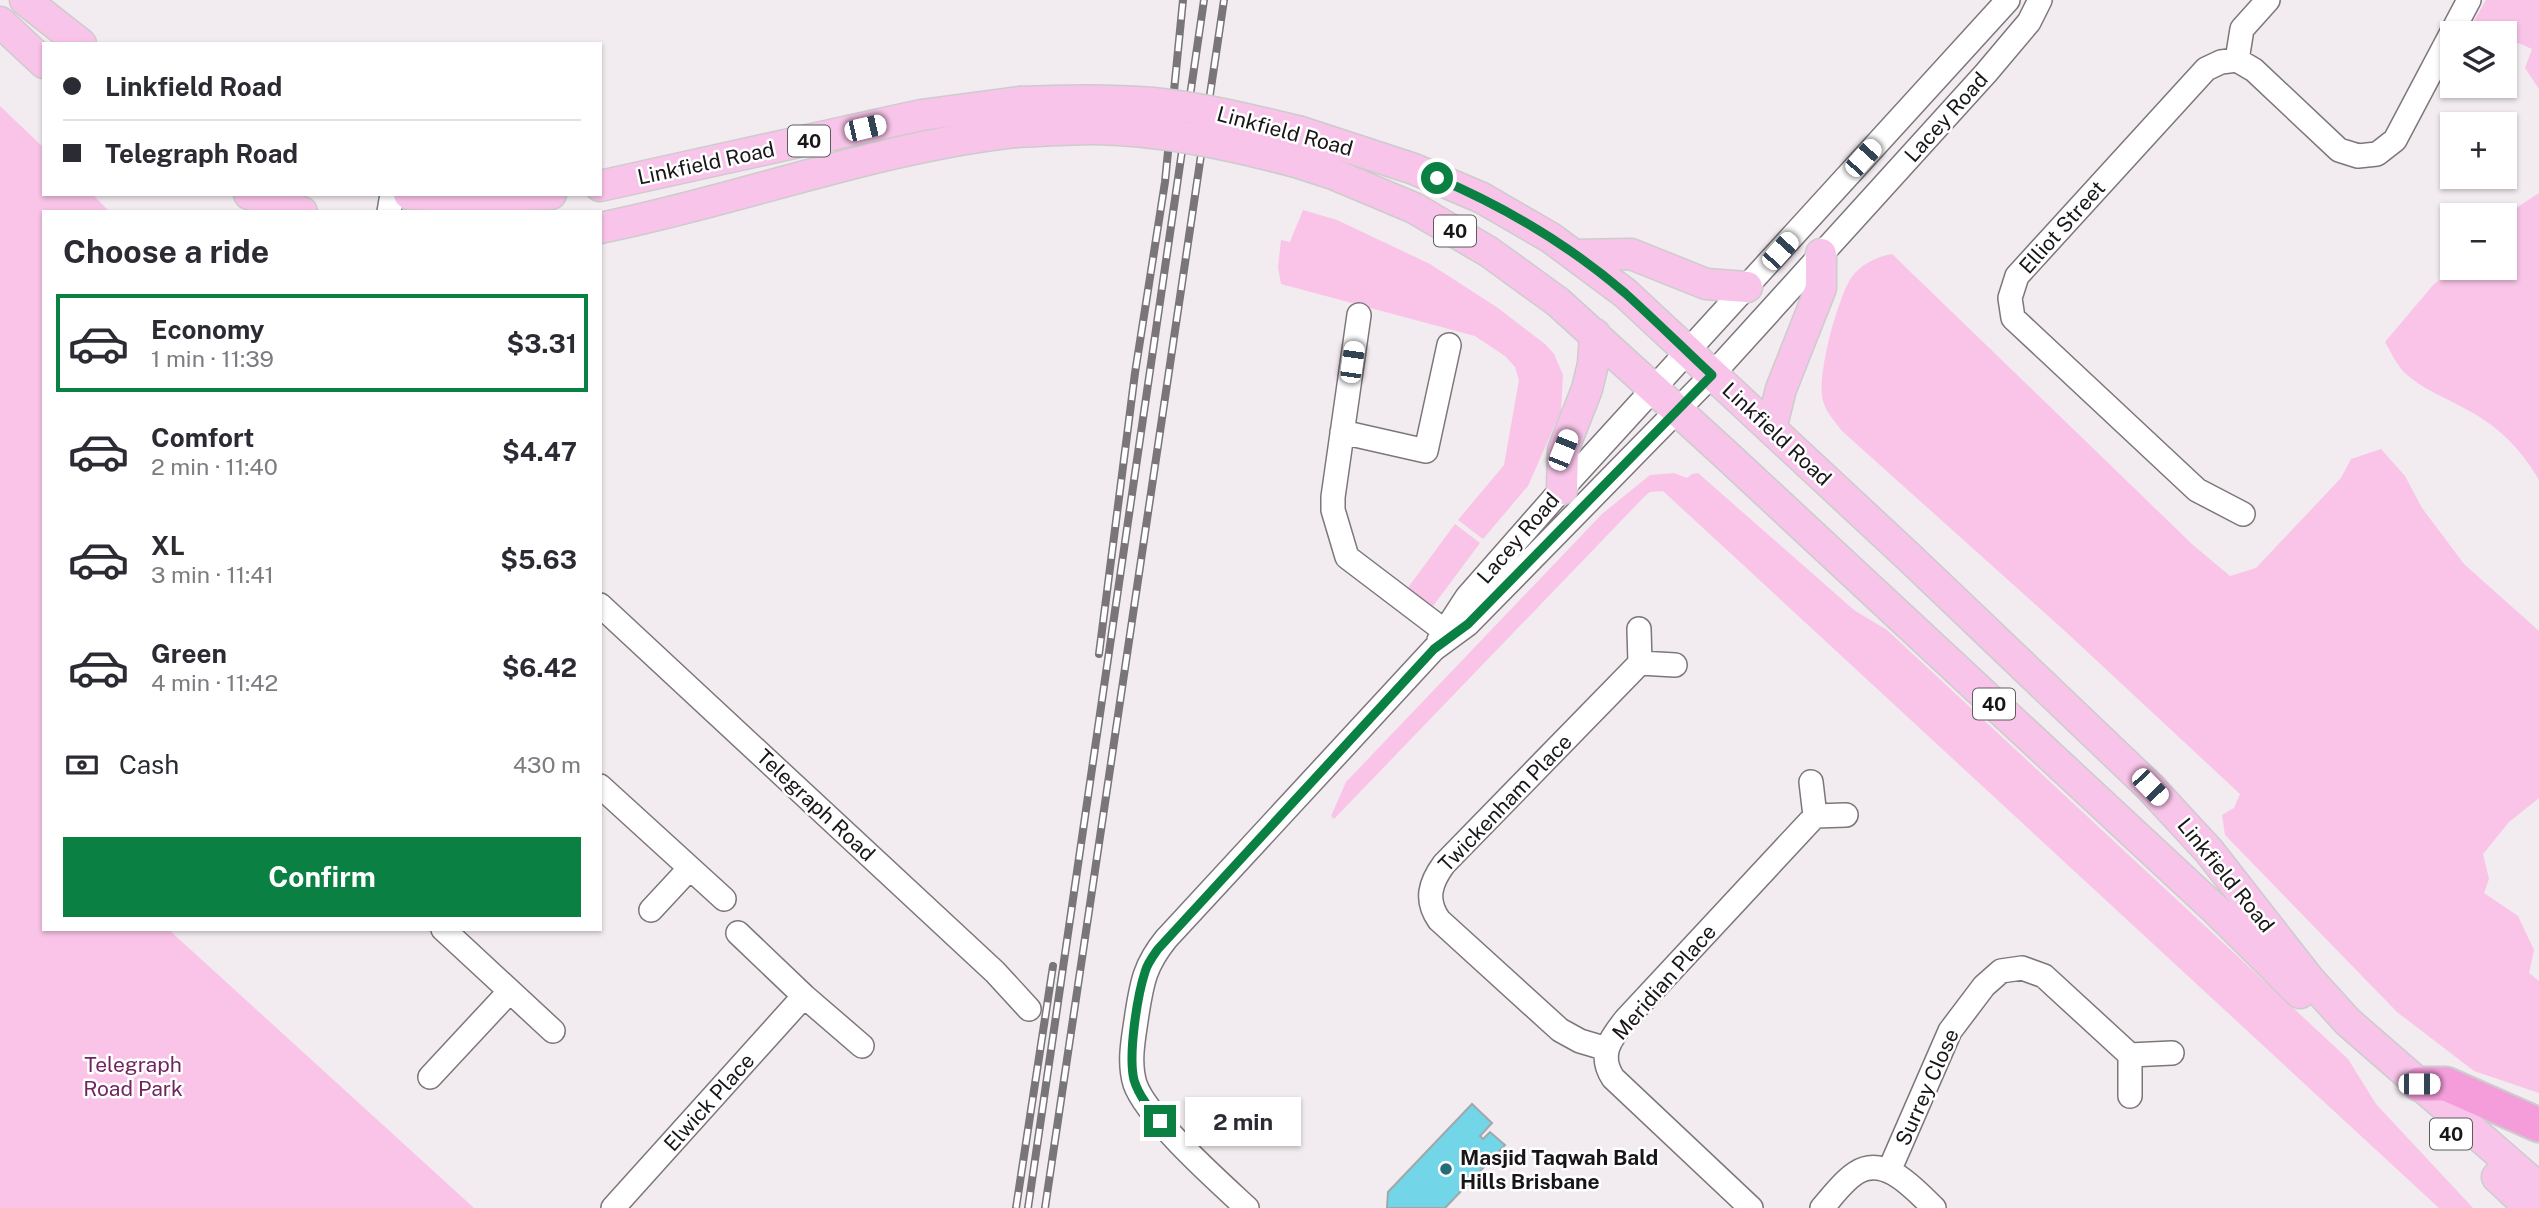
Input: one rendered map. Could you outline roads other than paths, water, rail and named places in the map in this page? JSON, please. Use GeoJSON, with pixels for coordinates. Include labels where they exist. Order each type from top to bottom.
{"type":"FeatureCollection","features":[{"type":"Feature","properties":{"kind":"highway"},"geometry":{"type":"LineString","coordinates":[[2419,1084],[2446,1084],[2539,1125]]}},
{"type":"Feature","properties":{"kind":"main road"},"geometry":{"type":"LineString","coordinates":[[26,0],[78,42]]}},
{"type":"Feature","properties":{"kind":"main road"},"geometry":{"type":"LineString","coordinates":[[0,22],[42,61]]}},
{"type":"Feature","properties":{"kind":"main road","name":"Linkfield Road"},"geometry":{"type":"LineString","coordinates":[[602,186],[920,115],[1020,103],[1104,100],[1155,103],[1215,112],[1301,132],[1460,187],[1516,216],[1576,255],[1625,293],[2150,787],[2209,851],[2321,993],[2361,1034],[2539,1188]]}},
{"type":"Feature","properties":{"kind":"main road","name":"Linkfield Road"},"geometry":{"type":"LineString","coordinates":[[602,228],[919,146],[1015,132],[1097,129],[1222,144],[1296,162],[1376,191],[1450,228],[1519,272],[1595,334],[2217,911],[2288,982],[2530,1208]]}},
{"type":"Feature","properties":{"kind":"main road"},"geometry":{"type":"LineString","coordinates":[[255,196],[296,210]]}},
{"type":"Feature","properties":{"kind":"main road"},"geometry":{"type":"LineString","coordinates":[[455,196],[502,196]]}},
{"type":"Feature","properties":{"kind":"main road"},"geometry":{"type":"LineString","coordinates":[[1576,255],[1631,254],[1706,284],[1747,287]]}},
{"type":"Feature","properties":{"kind":"main road"},"geometry":{"type":"LineString","coordinates":[[1771,429],[1781,389],[1821,288],[1821,254]]}},
{"type":"Feature","properties":{"kind":"main road"},"geometry":{"type":"LineString","coordinates":[[1562,489],[1563,450],[1587,389],[1595,334]]}},
{"type":"Feature","properties":{"kind":"street","name":"Lacey Road"},"geometry":{"type":"LineString","coordinates":[[1247,1208],[1160,1121],[1141,1097],[1135,1082],[1132,1054],[1142,982],[1145,970],[1158,949],[1443,639],[1467,597],[1562,489],[2008,0]]}},
{"type":"Feature","properties":{"kind":"street","name":"Lacey Road"},"geometry":{"type":"LineString","coordinates":[[1443,639],[1468,624],[1712,375],[1986,73],[2029,22],[2040,0]]}},
{"type":"Feature","properties":{"kind":"street"},"geometry":{"type":"LineString","coordinates":[[2268,0],[2242,29],[2237,60],[2254,70],[2339,150],[2358,156],[2377,154],[2395,140],[2469,0]]}},
{"type":"Feature","properties":{"kind":"street","name":"Elliot Street"},"geometry":{"type":"LineString","coordinates":[[2237,60],[2221,62],[2206,69],[2017,276],[2010,298],[2013,318],[2197,490],[2243,514]]}},
{"type":"Feature","properties":{"kind":"street"},"geometry":{"type":"LineString","coordinates":[[1359,315],[1333,510],[1347,557],[1443,639]]}},
{"type":"Feature","properties":{"kind":"street"},"geometry":{"type":"LineString","coordinates":[[1342,432],[1426,451],[1449,345]]}},
{"type":"Feature","properties":{"kind":"street","name":"Telegraph Road"},"geometry":{"type":"LineString","coordinates":[[602,607],[995,972],[1029,1009]]}},
{"type":"Feature","properties":{"kind":"street"},"geometry":{"type":"LineString","coordinates":[[1639,629],[1640,663],[1675,665]]}},
{"type":"Feature","properties":{"kind":"street","name":"Twickenham Place"},"geometry":{"type":"LineString","coordinates":[[1607,1049],[1570,1037],[1550,1021],[1440,920],[1433,911],[1430,891],[1435,876],[1444,864],[1640,663]]}},
{"type":"Feature","properties":{"kind":"street"},"geometry":{"type":"LineString","coordinates":[[1811,782],[1815,816],[1846,815]]}},
{"type":"Feature","properties":{"kind":"street"},"geometry":{"type":"LineString","coordinates":[[602,788],[724,899]]}},
{"type":"Feature","properties":{"kind":"street","name":"Meridian Place"},"geometry":{"type":"LineString","coordinates":[[1751,1208],[1613,1079],[1607,1069],[1607,1049],[1626,1019],[1815,816]]}},
{"type":"Feature","properties":{"kind":"street"},"geometry":{"type":"LineString","coordinates":[[652,910],[690,868]]}},
{"type":"Feature","properties":{"kind":"street"},"geometry":{"type":"LineString","coordinates":[[445,931],[553,1031]]}},
{"type":"Feature","properties":{"kind":"street"},"geometry":{"type":"LineString","coordinates":[[738,933],[804,996],[862,1046]]}},
{"type":"Feature","properties":{"kind":"street","name":"Surrey Close"},"geometry":{"type":"LineString","coordinates":[[1889,1171],[1950,1031],[1984,986],[2001,971],[2022,968],[2044,976],[2130,1055]]}},
{"type":"Feature","properties":{"kind":"street"},"geometry":{"type":"LineString","coordinates":[[430,1077],[510,991]]}},
{"type":"Feature","properties":{"kind":"street","name":"Elwick Place"},"geometry":{"type":"LineString","coordinates":[[613,1208],[804,996]]}},
{"type":"Feature","properties":{"kind":"street"},"geometry":{"type":"LineString","coordinates":[[2130,1096],[2130,1055],[2172,1054]]}},
{"type":"Feature","properties":{"kind":"street"},"geometry":{"type":"LineString","coordinates":[[1822,1208],[1856,1173],[1871,1168],[1889,1171],[1905,1181],[1934,1208]]}},
{"type":"Feature","properties":{"kind":"railway"},"geometry":{"type":"LineString","coordinates":[[1099,654],[1135,373],[1165,182],[1183,0]]}},
{"type":"Feature","properties":{"kind":"railway"},"geometry":{"type":"LineString","coordinates":[[1028,1208],[1204,0]]}},
{"type":"Feature","properties":{"kind":"railway"},"geometry":{"type":"LineString","coordinates":[[1045,1208],[1224,0]]}},
{"type":"Feature","properties":{"kind":"railway"},"geometry":{"type":"LineString","coordinates":[[1016,1208],[1053,966]]}},
{"type":"Feature","properties":{"kind":"place","name":"Masjid Taqwah Bald Hills Brisbane"},"geometry":{"type":"Point","coordinates":[1446,1169]}},
{"type":"Feature","properties":{"kind":"park label","name":"Telegraph Road Park"},"geometry":{"type":"Point","coordinates":[133,1076]}}]}
